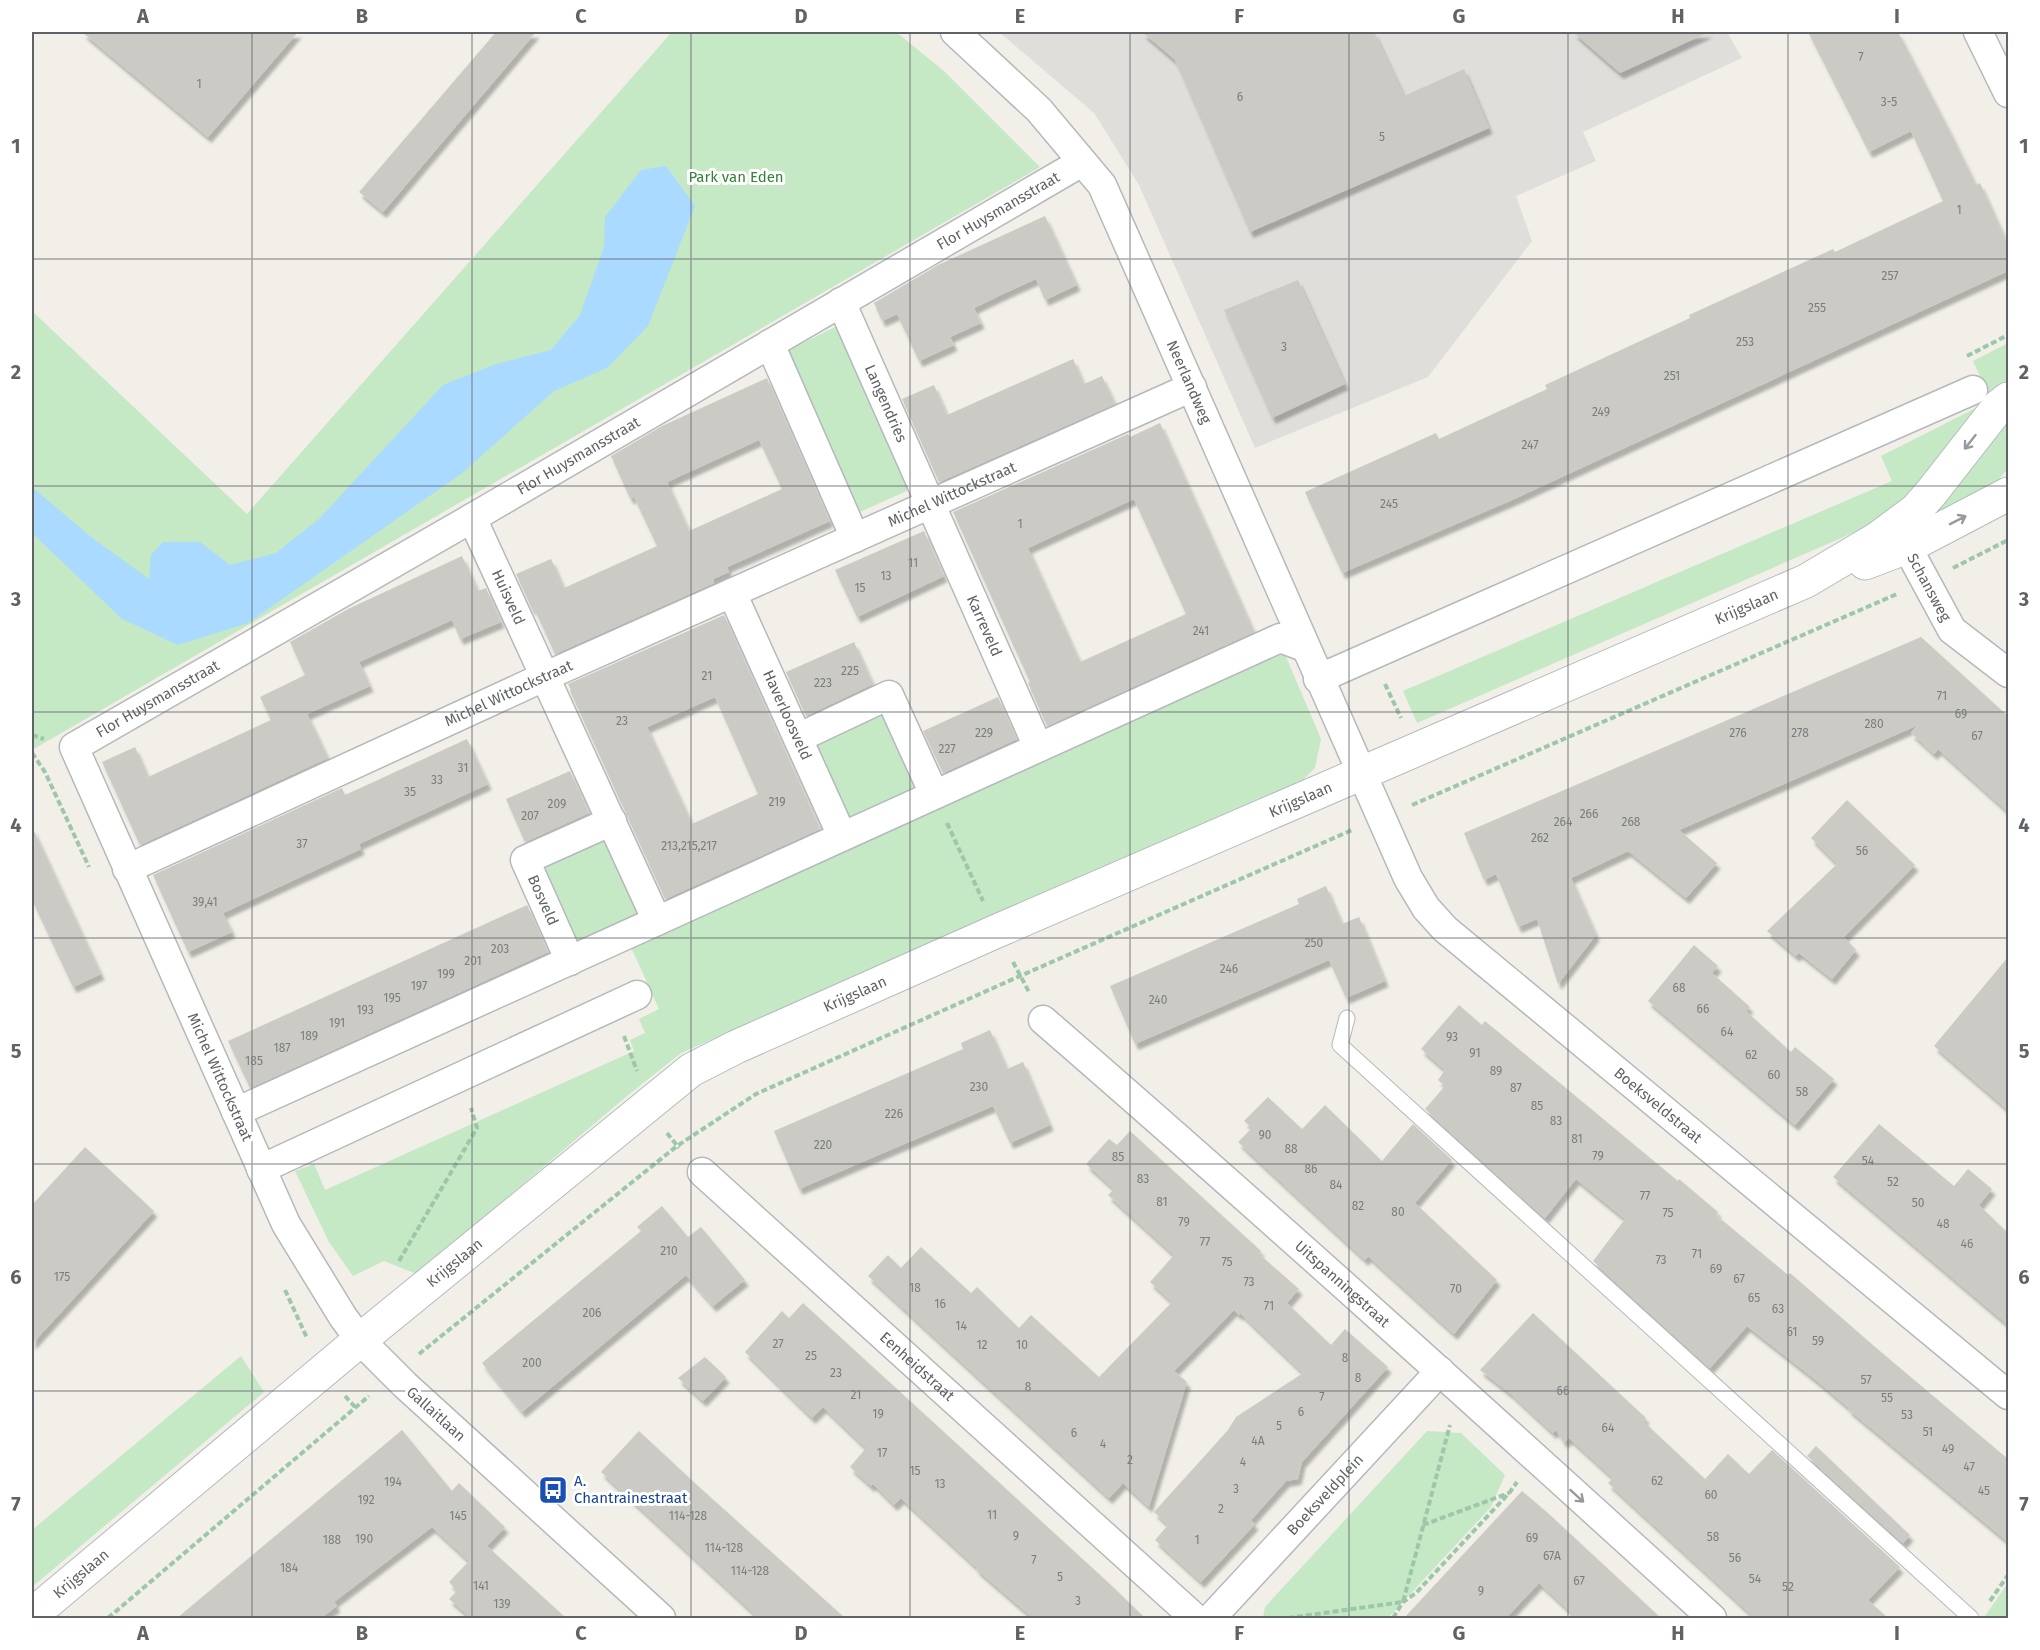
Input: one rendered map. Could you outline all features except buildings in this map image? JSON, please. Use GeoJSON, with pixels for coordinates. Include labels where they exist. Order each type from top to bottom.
{"type":"FeatureCollection","features":[{"type":"Feature","properties":{"kind":"street","name":"Neerlandweg"},"geometry":{"type":"LineString","coordinates":[[955,32],[1039,110],[1102,185],[1360,773]]}},
{"type":"Feature","properties":{"kind":"street"},"geometry":{"type":"LineString","coordinates":[[1978,32],[2008,93]]}},
{"type":"Feature","properties":{"kind":"street","name":"Flor Huysmansstraat"},"geometry":{"type":"LineString","coordinates":[[127,869],[74,747],[1082,162]]}},
{"type":"Feature","properties":{"kind":"street","name":"Langendries"},"geometry":{"type":"LineString","coordinates":[[841,302],[932,504]]}},
{"type":"Feature","properties":{"kind":"street"},"geometry":{"type":"LineString","coordinates":[[770,344],[855,538]]}},
{"type":"Feature","properties":{"kind":"street","name":"Michel Wittockstraat"},"geometry":{"type":"LineString","coordinates":[[261,1169],[127,869],[546,676],[1192,387]]}},
{"type":"Feature","properties":{"kind":"street"},"geometry":{"type":"LineString","coordinates":[[1318,679],[1974,390]]}},
{"type":"Feature","properties":{"kind":"street","name":"Krijgslaan"},"geometry":{"type":"LineString","coordinates":[[1806,581],[1877,539],[1916,510],[1999,406],[2008,399]]}},
{"type":"Feature","properties":{"kind":"street","name":"Krijgslaan"},"geometry":{"type":"LineString","coordinates":[[32,1615],[360,1340],[691,1070],[736,1047],[1360,773],[1806,581],[1854,567],[1907,546],[2008,494]]}},
{"type":"Feature","properties":{"kind":"street","name":"Karreveld"},"geometry":{"type":"LineString","coordinates":[[932,504],[1038,747]]}},
{"type":"Feature","properties":{"kind":"street","name":"Huisveld"},"geometry":{"type":"LineString","coordinates":[[472,518],[546,676]]}},
{"type":"Feature","properties":{"kind":"street","name":"Schansweg"},"geometry":{"type":"LineString","coordinates":[[1907,546],[1952,630],[2008,673]]}},
{"type":"Feature","properties":{"kind":"street","name":"Haverloosveld"},"geometry":{"type":"LineString","coordinates":[[732,593],[842,836]]}},
{"type":"Feature","properties":{"kind":"street"},"geometry":{"type":"LineString","coordinates":[[236,1112],[1280,638],[1304,647]]}},
{"type":"Feature","properties":{"kind":"street"},"geometry":{"type":"LineString","coordinates":[[546,676],[657,921]]}},
{"type":"Feature","properties":{"kind":"street"},"geometry":{"type":"LineString","coordinates":[[798,738],[889,696],[934,794]]}},
{"type":"Feature","properties":{"kind":"street","name":"Boeksveldstraat"},"geometry":{"type":"LineString","coordinates":[[1360,773],[1408,878],[1426,908],[1445,929],[2008,1395]]}},
{"type":"Feature","properties":{"kind":"street","name":"Bosveld"},"geometry":{"type":"LineString","coordinates":[[570,961],[525,860],[612,821]]}},
{"type":"Feature","properties":{"kind":"street"},"geometry":{"type":"LineString","coordinates":[[261,1169],[637,995]]}},
{"type":"Feature","properties":{"kind":"street","name":"Uitspanningstraat"},"geometry":{"type":"LineString","coordinates":[[1043,1020],[1249,1199],[1712,1618]]}},
{"type":"Feature","properties":{"kind":"street","name":"Gallaitlaan"},"geometry":{"type":"LineString","coordinates":[[261,1169],[299,1249],[360,1340],[394,1374],[661,1618]]}},
{"type":"Feature","properties":{"kind":"street","name":"Eenheidstraat"},"geometry":{"type":"LineString","coordinates":[[702,1172],[1195,1618]]}},
{"type":"Feature","properties":{"kind":"street","name":"Boeksveldplein"},"geometry":{"type":"LineString","coordinates":[[1212,1618],[1440,1371]]}},
{"type":"Feature","properties":{"kind":"lane"},"geometry":{"type":"LineString","coordinates":[[1347,1018],[1340,1045],[1977,1614]]}},
{"type":"Feature","properties":{"kind":"path"},"geometry":{"type":"LineString","coordinates":[[108,1618],[394,1374],[677,1146],[756,1094],[1380,818],[1926,581],[2008,540]]}},
{"type":"Feature","properties":{"kind":"path"},"geometry":{"type":"LineString","coordinates":[[1372,655],[1436,794]]}},
{"type":"Feature","properties":{"kind":"path"},"geometry":{"type":"LineString","coordinates":[[934,794],[997,932],[1043,1020]]}},
{"type":"Feature","properties":{"kind":"path"},"geometry":{"type":"LineString","coordinates":[[414,1297],[393,1271],[477,1128],[462,1076]]}},
{"type":"Feature","properties":{"kind":"path"},"geometry":{"type":"LineString","coordinates":[[646,1106],[677,1146],[702,1172]]}},
{"type":"Feature","properties":{"kind":"path"},"geometry":{"type":"LineString","coordinates":[[1393,1618],[1403,1602],[1452,1417],[1440,1371]]}},
{"type":"Feature","properties":{"kind":"path"},"geometry":{"type":"LineString","coordinates":[[1288,1618],[1403,1602],[1416,1593],[1509,1492],[1534,1456]]}},
{"type":"Feature","properties":{"kind":"path"},"geometry":{"type":"LineString","coordinates":[[1422,1525],[1509,1492]]}},
{"type":"Feature","properties":{"kind":"path"},"geometry":{"type":"LineString","coordinates":[[1977,1614],[2008,1575]]}},
{"type":"Feature","properties":{"kind":"path"},"geometry":{"type":"LineString","coordinates":[[1339,1618],[1341,1610]]}},
{"type":"Feature","properties":{"kind":"shaded area"},"geometry":{"type":"Polygon","coordinates":[[[999,32],[1727,32],[1742,58],[1583,132],[1596,161],[1516,196],[1532,241],[1428,377],[1255,448],[1139,185],[1094,113],[999,32]]]}},
{"type":"Feature","properties":{"kind":"green space","name":"Park van Eden"},"geometry":{"type":"Polygon","coordinates":[[[672,32],[896,32],[944,71],[1040,167],[32,750],[32,311],[247,514],[672,32]]]}},
{"type":"Feature","properties":{"kind":"green space"},"geometry":{"type":"Polygon","coordinates":[[[837,326],[911,489],[860,512],[787,351],[837,326]]]}},
{"type":"Feature","properties":{"kind":"green space"},"geometry":{"type":"Polygon","coordinates":[[[2008,343],[2008,381],[1927,482],[1878,522],[1417,723],[1403,691],[1892,481],[1881,456],[1978,407],[1986,389],[1973,361],[2008,343]]]}},
{"type":"Feature","properties":{"kind":"green space"},"geometry":{"type":"Polygon","coordinates":[[[2008,421],[2008,468],[1981,502],[1942,520],[1936,507],[1997,427],[2008,421]]]}},
{"type":"Feature","properties":{"kind":"green space"},"geometry":{"type":"Polygon","coordinates":[[[1284,652],[1321,739],[1315,768],[1298,785],[681,1053],[417,1274],[384,1261],[353,1276],[329,1242],[295,1171],[314,1164],[325,1190],[634,1051],[630,1040],[645,1033],[639,1019],[659,1009],[631,947],[1284,652]]]}},
{"type":"Feature","properties":{"kind":"green space"},"geometry":{"type":"Polygon","coordinates":[[[882,712],[918,791],[849,823],[813,744],[882,712]]]}},
{"type":"Feature","properties":{"kind":"green space"},"geometry":{"type":"Polygon","coordinates":[[[609,835],[645,915],[576,947],[540,866],[609,835]]]}},
{"type":"Feature","properties":{"kind":"green space"},"geometry":{"type":"Polygon","coordinates":[[[241,1356],[264,1392],[32,1587],[32,1530],[241,1356]]]}},
{"type":"Feature","properties":{"kind":"green space"},"geometry":{"type":"Polygon","coordinates":[[[1427,1431],[1461,1433],[1505,1475],[1491,1507],[1388,1618],[1263,1618],[1265,1607],[1427,1431]]]}},
{"type":"Feature","properties":{"kind":"green space"},"geometry":{"type":"Polygon","coordinates":[[[2008,1583],[2008,1618],[1983,1618],[1985,1616],[2008,1583]]]}},
{"type":"Feature","properties":{"kind":"water"},"geometry":{"type":"Polygon","coordinates":[[[666,166],[695,206],[648,326],[607,368],[554,391],[461,474],[248,623],[178,645],[122,619],[32,533],[32,487],[91,537],[149,579],[151,555],[163,542],[200,542],[230,565],[276,553],[319,519],[443,385],[496,364],[551,350],[580,315],[604,247],[605,217],[641,170],[666,166]]]}},
{"type":"Feature","properties":{"kind":"place","name":"A. Chantrainestraat"},"geometry":{"type":"Point","coordinates":[553,1490]}}]}
